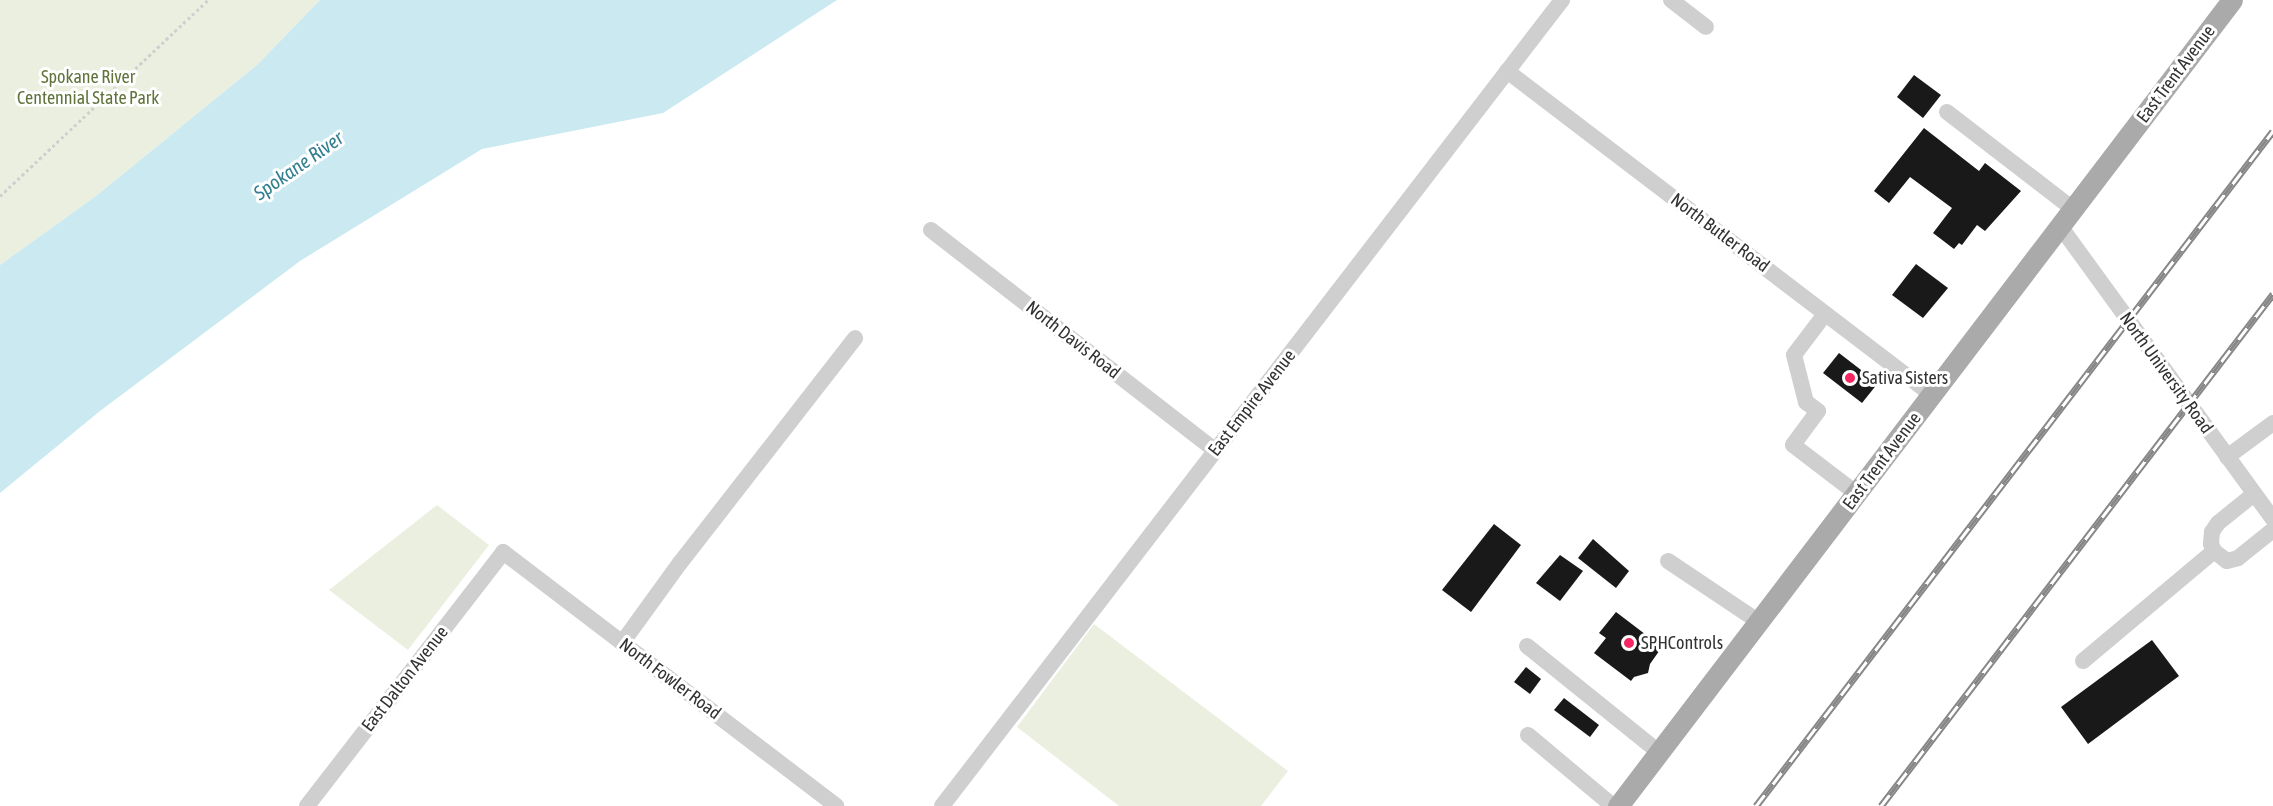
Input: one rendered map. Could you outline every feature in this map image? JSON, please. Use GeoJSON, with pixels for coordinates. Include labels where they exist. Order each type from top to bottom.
{"type":"FeatureCollection","features":[{"type":"Feature","properties":{"kind":"main road","name":"East Trent Avenue"},"geometry":{"type":"LineString","coordinates":[[1615,806],[1857,494],[2232,0]]}},
{"type":"Feature","properties":{"kind":"street","name":"East Empire Avenue"},"geometry":{"type":"LineString","coordinates":[[942,806],[1562,0]]}},
{"type":"Feature","properties":{"kind":"street"},"geometry":{"type":"LineString","coordinates":[[1671,0],[1706,27]]}},
{"type":"Feature","properties":{"kind":"street","name":"North Butler Road"},"geometry":{"type":"LineString","coordinates":[[1507,71],[1932,395]]}},
{"type":"Feature","properties":{"kind":"street"},"geometry":{"type":"LineString","coordinates":[[1947,112],[2073,209]]}},
{"type":"Feature","properties":{"kind":"street","name":"North University Road"},"geometry":{"type":"LineString","coordinates":[[2060,226],[2273,519]]}},
{"type":"Feature","properties":{"kind":"street","name":"North Davis Road"},"geometry":{"type":"LineString","coordinates":[[931,230],[1215,450]]}},
{"type":"Feature","properties":{"kind":"street"},"geometry":{"type":"LineString","coordinates":[[1825,314],[1794,355],[1806,402],[1818,411],[1793,445],[1857,494]]}},
{"type":"Feature","properties":{"kind":"street"},"geometry":{"type":"LineString","coordinates":[[622,643],[680,563],[855,338]]}},
{"type":"Feature","properties":{"kind":"street"},"geometry":{"type":"LineString","coordinates":[[2227,457],[2273,423]]}},
{"type":"Feature","properties":{"kind":"street"},"geometry":{"type":"LineString","coordinates":[[2254,494],[2218,523],[2212,532],[2211,544],[2214,551],[2227,561],[2238,558],[2273,530]]}},
{"type":"Feature","properties":{"kind":"street"},"geometry":{"type":"LineString","coordinates":[[2083,660],[2214,551]]}},
{"type":"Feature","properties":{"kind":"street","name":"North Fowler Road"},"geometry":{"type":"LineString","coordinates":[[503,552],[836,806]]}},
{"type":"Feature","properties":{"kind":"street","name":"East Dalton Avenue"},"geometry":{"type":"LineString","coordinates":[[307,806],[503,552]]}},
{"type":"Feature","properties":{"kind":"street"},"geometry":{"type":"LineString","coordinates":[[1668,561],[1759,622]]}},
{"type":"Feature","properties":{"kind":"street"},"geometry":{"type":"LineString","coordinates":[[1527,646],[1659,752]]}},
{"type":"Feature","properties":{"kind":"street"},"geometry":{"type":"LineString","coordinates":[[1528,735],[1615,806]]}},
{"type":"Feature","properties":{"kind":"path"},"geometry":{"type":"LineString","coordinates":[[0,196],[208,0]]}},
{"type":"Feature","properties":{"kind":"green space","name":"Spokane River Centennial State Park"},"geometry":{"type":"Polygon","coordinates":[[[0,0],[320,0],[257,65],[96,196],[0,265],[0,0]]]}},
{"type":"Feature","properties":{"kind":"green space"},"geometry":{"type":"Polygon","coordinates":[[[437,505],[489,545],[408,650],[329,590],[437,505]]]}},
{"type":"Feature","properties":{"kind":"green space"},"geometry":{"type":"Polygon","coordinates":[[[1094,624],[1288,771],[1261,806],[1119,806],[1017,727],[1094,624]]]}},
{"type":"Feature","properties":{"kind":"water","name":"Spokane River"},"geometry":{"type":"Polygon","coordinates":[[[320,0],[837,0],[663,113],[482,149],[300,261],[100,411],[0,493],[0,265],[96,196],[257,65],[320,0]]]}},
{"type":"Feature","properties":{"kind":"building"},"geometry":{"type":"Polygon","coordinates":[[[1914,75],[1941,95],[1923,118],[1897,97],[1914,75]]]}},
{"type":"Feature","properties":{"kind":"building"},"geometry":{"type":"Polygon","coordinates":[[[1924,128],[1979,171],[1985,163],[2021,191],[1985,231],[1977,225],[1962,245],[1959,243],[1954,249],[1933,233],[1952,208],[1910,177],[1889,203],[1874,191],[1924,128]]]}},
{"type":"Feature","properties":{"kind":"building"},"geometry":{"type":"Polygon","coordinates":[[[1916,264],[1948,288],[1923,318],[1892,295],[1916,264]]]}},
{"type":"Feature","properties":{"kind":"building","name":"Sativa Sisters"},"geometry":{"type":"Polygon","coordinates":[[[1839,353],[1878,383],[1862,403],[1823,373],[1839,353]]]}},
{"type":"Feature","properties":{"kind":"building"},"geometry":{"type":"Polygon","coordinates":[[[1494,524],[1521,545],[1471,612],[1442,590],[1494,524]]]}},
{"type":"Feature","properties":{"kind":"building"},"geometry":{"type":"Polygon","coordinates":[[[1593,539],[1629,571],[1616,588],[1578,558],[1593,539]]]}},
{"type":"Feature","properties":{"kind":"building"},"geometry":{"type":"Polygon","coordinates":[[[1560,555],[1583,571],[1560,601],[1536,583],[1560,555]]]}},
{"type":"Feature","properties":{"kind":"building","name":"SPHControls"},"geometry":{"type":"Polygon","coordinates":[[[1616,612],[1662,647],[1650,664],[1648,673],[1634,677],[1631,681],[1594,653],[1606,638],[1599,633],[1616,612]]]}},
{"type":"Feature","properties":{"kind":"building"},"geometry":{"type":"Polygon","coordinates":[[[2152,640],[2179,676],[2088,744],[2061,707],[2152,640]]]}},
{"type":"Feature","properties":{"kind":"building"},"geometry":{"type":"Polygon","coordinates":[[[1526,667],[1541,679],[1530,694],[1514,682],[1526,667]]]}},
{"type":"Feature","properties":{"kind":"building"},"geometry":{"type":"Polygon","coordinates":[[[1564,698],[1599,725],[1590,737],[1554,710],[1564,698]]]}},
{"type":"Feature","properties":{"kind":"railway"},"geometry":{"type":"LineString","coordinates":[[1756,806],[2273,131]]}},
{"type":"Feature","properties":{"kind":"railway"},"geometry":{"type":"LineString","coordinates":[[1881,806],[2273,294]]}},
{"type":"Feature","properties":{"kind":"place","name":"Sativa Sisters"},"geometry":{"type":"Point","coordinates":[1850,378]}},
{"type":"Feature","properties":{"kind":"place","name":"SPHControls"},"geometry":{"type":"Point","coordinates":[1629,643]}}]}
